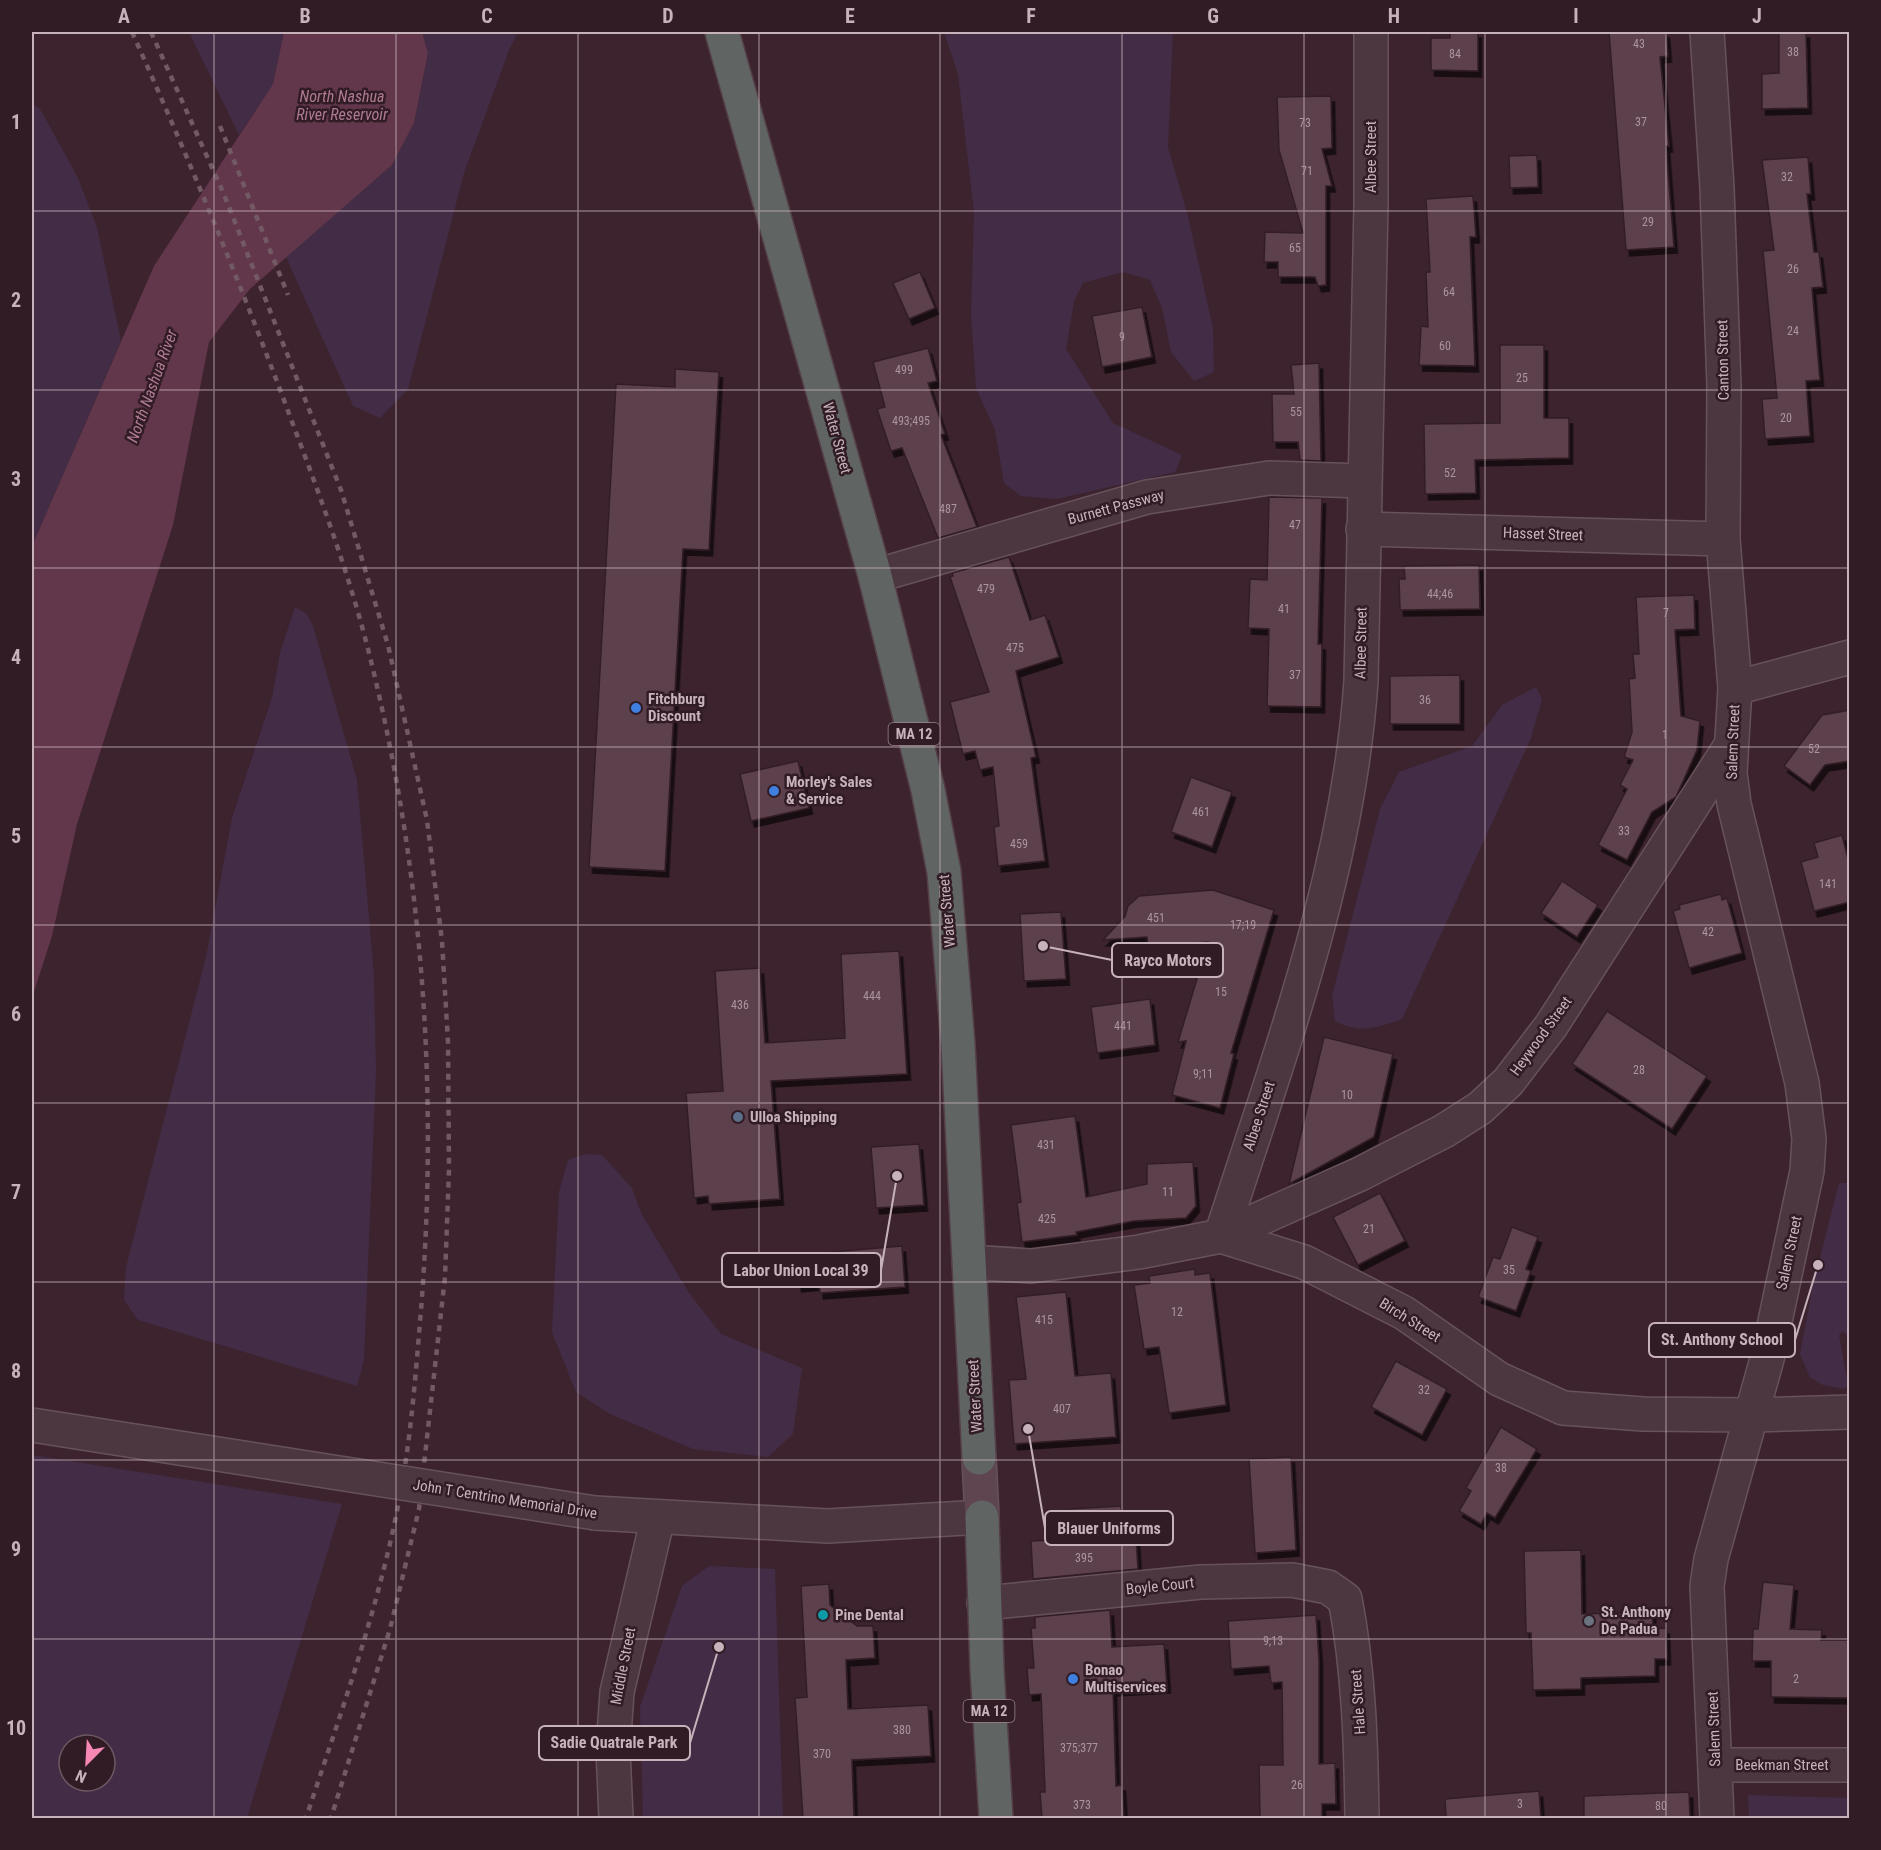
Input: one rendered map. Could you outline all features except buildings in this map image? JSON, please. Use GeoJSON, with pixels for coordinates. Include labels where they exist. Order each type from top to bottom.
{"type":"FeatureCollection","features":[{"type":"Feature","properties":{"kind":"highway","name":"Water Street"},"geometry":{"type":"LineString","coordinates":[[722,32],[875,576],[928,790],[944,872],[958,1044],[979,1458]]}},
{"type":"Feature","properties":{"kind":"highway","name":"Water Street"},"geometry":{"type":"LineString","coordinates":[[982,1516],[984,1604],[996,1818]]}},
{"type":"Feature","properties":{"kind":"main road","name":"Water Street"},"geometry":{"type":"LineString","coordinates":[[979,1458],[982,1516]]}},
{"type":"Feature","properties":{"kind":"street","name":"Albee Street"},"geometry":{"type":"LineString","coordinates":[[1221,1236],[1305,973],[1342,828],[1357,746],[1361,681],[1371,204],[1371,32]]}},
{"type":"Feature","properties":{"kind":"street","name":"Canton Street"},"geometry":{"type":"LineString","coordinates":[[1707,32],[1717,188],[1725,386],[1723,539],[1735,688]]}},
{"type":"Feature","properties":{"kind":"street","name":"Burnett Passway"},"geometry":{"type":"LineString","coordinates":[[875,576],[1147,497],[1260,478],[1304,477],[1364,481]]}},
{"type":"Feature","properties":{"kind":"street","name":"Hasset Street"},"geometry":{"type":"LineString","coordinates":[[1363,529],[1723,539]]}},
{"type":"Feature","properties":{"kind":"street"},"geometry":{"type":"LineString","coordinates":[[1735,688],[1850,657]]}},
{"type":"Feature","properties":{"kind":"street","name":"Salem Street"},"geometry":{"type":"LineString","coordinates":[[1717,1818],[1707,1586],[1711,1557],[1752,1415],[1807,1171],[1809,1139],[1802,1083],[1734,804],[1730,773],[1735,688]]}},
{"type":"Feature","properties":{"kind":"street","name":"Heywood Street"},"geometry":{"type":"LineString","coordinates":[[1221,1236],[1360,1174],[1444,1131],[1480,1108],[1508,1082],[1551,1026],[1624,909],[1705,790],[1731,745]]}},
{"type":"Feature","properties":{"kind":"street","name":"Birch Street"},"geometry":{"type":"LineString","coordinates":[[969,1262],[1031,1266],[1139,1252],[1221,1236],[1304,1262],[1404,1313],[1499,1379],[1563,1408],[1643,1414],[1752,1415],[1850,1412]]}},
{"type":"Feature","properties":{"kind":"street","name":"John T Centrino Memorial Drive"},"geometry":{"type":"LineString","coordinates":[[32,1425],[595,1513],[828,1526],[982,1516]]}},
{"type":"Feature","properties":{"kind":"street","name":"Middle Street"},"geometry":{"type":"LineString","coordinates":[[616,1818],[613,1739],[617,1692],[658,1517]]}},
{"type":"Feature","properties":{"kind":"street","name":"Boyle Court"},"geometry":{"type":"LineString","coordinates":[[984,1604],[1201,1582],[1292,1580],[1328,1587],[1334,1591]]}},
{"type":"Feature","properties":{"kind":"street","name":"Hale Street"},"geometry":{"type":"LineString","coordinates":[[1334,1591],[1345,1599],[1353,1643],[1361,1751],[1362,1818]]}},
{"type":"Feature","properties":{"kind":"street","name":"Beekman Street"},"geometry":{"type":"LineString","coordinates":[[1715,1765],[1850,1765]]}},
{"type":"Feature","properties":{"kind":"shaded area"},"geometry":{"type":"Polygon","coordinates":[[[189,32],[284,32],[273,84],[239,135],[189,32]]]}},
{"type":"Feature","properties":{"kind":"shaded area"},"geometry":{"type":"Polygon","coordinates":[[[422,32],[518,32],[509,50],[464,173],[408,389],[380,418],[353,406],[286,257],[392,165],[414,123],[428,53],[422,32]]]}},
{"type":"Feature","properties":{"kind":"shaded area"},"geometry":{"type":"Polygon","coordinates":[[[944,32],[1173,32],[1168,147],[1188,216],[1213,328],[1214,372],[1194,381],[1171,352],[1162,308],[1150,280],[1123,272],[1083,283],[1074,301],[1066,349],[1113,423],[1182,455],[1175,472],[1057,499],[1021,496],[1004,483],[995,430],[976,388],[971,315],[974,213],[958,74],[944,32]]]}},
{"type":"Feature","properties":{"kind":"shaded area"},"geometry":{"type":"Polygon","coordinates":[[[32,103],[40,109],[77,176],[97,227],[121,341],[32,546],[32,103]]]}},
{"type":"Feature","properties":{"kind":"shaded area"},"geometry":{"type":"Polygon","coordinates":[[[295,607],[306,613],[313,626],[357,780],[374,975],[376,1072],[364,1360],[357,1386],[138,1320],[124,1300],[126,1267],[206,957],[232,818],[272,698],[280,653],[295,607]]]}},
{"type":"Feature","properties":{"kind":"shaded area"},"geometry":{"type":"Polygon","coordinates":[[[1536,687],[1542,699],[1531,738],[1402,1019],[1368,1028],[1352,1027],[1335,1021],[1332,996],[1380,809],[1399,772],[1472,746],[1502,705],[1536,687]]]}},
{"type":"Feature","properties":{"kind":"shaded area"},"geometry":{"type":"Polygon","coordinates":[[[585,1154],[602,1155],[632,1188],[641,1213],[689,1293],[721,1334],[802,1368],[793,1434],[768,1457],[693,1449],[610,1414],[576,1392],[552,1332],[559,1192],[568,1160],[585,1154]]]}},
{"type":"Feature","properties":{"kind":"shaded area"},"geometry":{"type":"Polygon","coordinates":[[[1839,1183],[1850,1183],[1849,1372],[1847,1335],[1843,1331],[1839,1335],[1848,1385],[1844,1389],[1823,1385],[1810,1377],[1800,1354],[1813,1285],[1839,1183]]]}},
{"type":"Feature","properties":{"kind":"shaded area"},"geometry":{"type":"Polygon","coordinates":[[[32,1455],[342,1504],[247,1818],[32,1818],[32,1455]]]}},
{"type":"Feature","properties":{"kind":"shaded area"},"geometry":{"type":"Polygon","coordinates":[[[709,1566],[775,1569],[783,1818],[643,1818],[640,1707],[682,1586],[709,1566]]]}},
{"type":"Feature","properties":{"kind":"shaded area"},"geometry":{"type":"Polygon","coordinates":[[[1748,1795],[1849,1798],[1849,1818],[1749,1818],[1748,1795]]]}},
{"type":"Feature","properties":{"kind":"water","name":"North Nashua River Reservoir"},"geometry":{"type":"Polygon","coordinates":[[[284,32],[422,32],[428,53],[414,123],[392,165],[250,289],[209,342],[173,525],[77,824],[52,936],[32,998],[32,546],[154,266],[273,84],[284,32]]]}},
{"type":"Feature","properties":{"kind":"railway"},"geometry":{"type":"LineString","coordinates":[[132,32],[254,321],[344,566],[370,657],[388,739],[415,904],[427,1071],[428,1154],[426,1238],[409,1437],[398,1506],[380,1585],[357,1664],[306,1818]]}},
{"type":"Feature","properties":{"kind":"railway"},"geometry":{"type":"LineString","coordinates":[[151,32],[223,192],[341,490],[388,645],[427,820],[442,941],[448,1042],[449,1170],[445,1277],[419,1509],[390,1629],[331,1818]]}},
{"type":"Feature","properties":{"kind":"railway"},"geometry":{"type":"LineString","coordinates":[[220,126],[288,295]]}},
{"type":"Feature","properties":{"kind":"place","name":"Fitchburg Discount"},"geometry":{"type":"Point","coordinates":[636,708]}},
{"type":"Feature","properties":{"kind":"place","name":"Morley's Sales & Service"},"geometry":{"type":"Point","coordinates":[774,791]}},
{"type":"Feature","properties":{"kind":"place","name":"Rayco Motors"},"geometry":{"type":"Point","coordinates":[1043,946]}},
{"type":"Feature","properties":{"kind":"place","name":"Ulloa Shipping"},"geometry":{"type":"Point","coordinates":[738,1117]}},
{"type":"Feature","properties":{"kind":"place","name":"Labor Union Local 39"},"geometry":{"type":"Point","coordinates":[897,1176]}},
{"type":"Feature","properties":{"kind":"place","name":"St. Anthony School"},"geometry":{"type":"Point","coordinates":[1818,1265]}},
{"type":"Feature","properties":{"kind":"place","name":"Blauer Uniforms"},"geometry":{"type":"Point","coordinates":[1028,1429]}},
{"type":"Feature","properties":{"kind":"place","name":"Pine Dental"},"geometry":{"type":"Point","coordinates":[823,1615]}},
{"type":"Feature","properties":{"kind":"place","name":"St. Anthony De Padua"},"geometry":{"type":"Point","coordinates":[1589,1621]}},
{"type":"Feature","properties":{"kind":"place","name":"Sadie Quatrale Park"},"geometry":{"type":"Point","coordinates":[719,1647]}},
{"type":"Feature","properties":{"kind":"place","name":"Bonao Multiservices"},"geometry":{"type":"Point","coordinates":[1073,1679]}},
{"type":"Feature","properties":{"kind":"water label","name":"North Nashua River"},"geometry":{"type":"Point","coordinates":[152,386]}}]}
